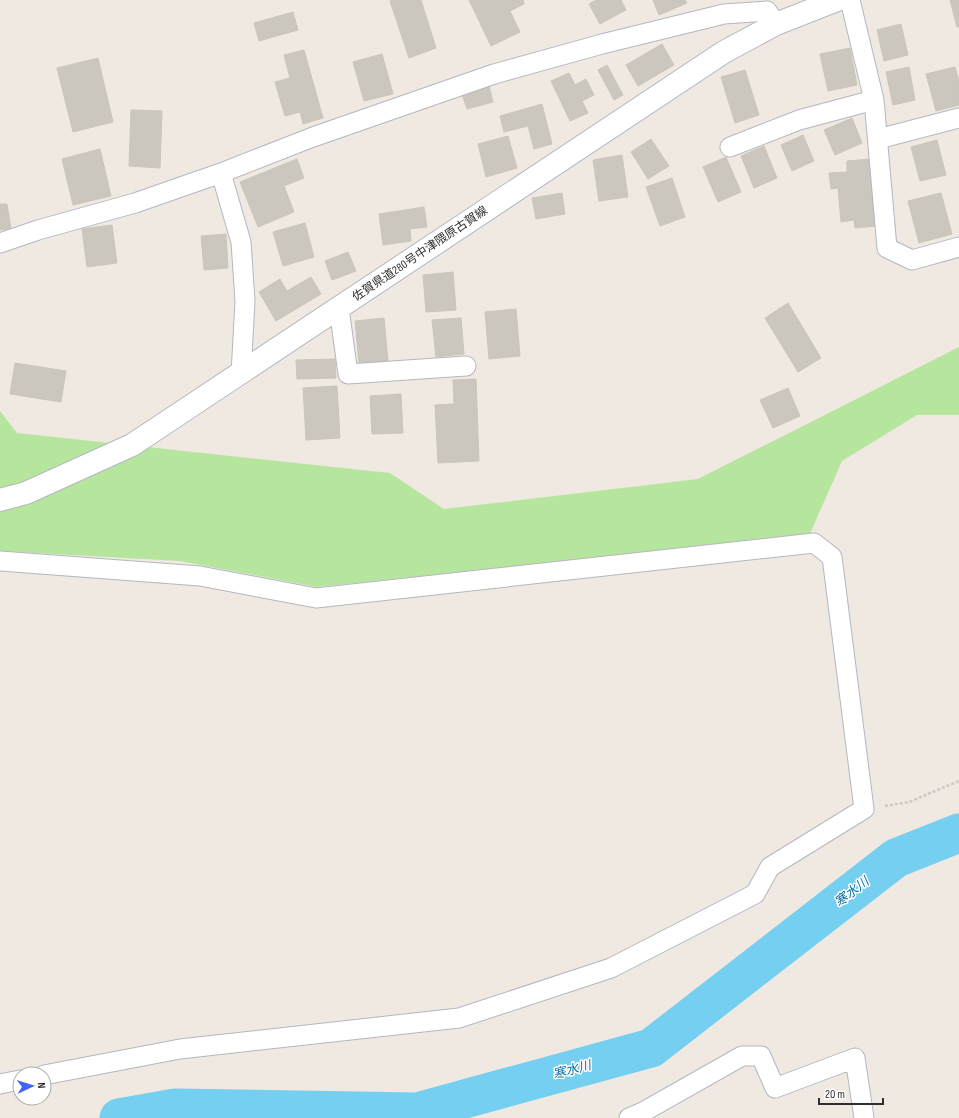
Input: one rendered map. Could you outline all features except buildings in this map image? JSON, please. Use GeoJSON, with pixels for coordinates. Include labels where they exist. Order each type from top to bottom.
{"type":"FeatureCollection","features":[{"type":"Feature","properties":{"kind":"main road","name":"佐賀県道280号中津隈原古賀線"},"geometry":{"type":"LineString","coordinates":[[0,500],[26,493],[132,445],[724,52],[776,24],[837,0]]}},
{"type":"Feature","properties":{"kind":"street"},"geometry":{"type":"LineString","coordinates":[[850,0],[874,100],[887,248],[912,260],[959,247]]}},
{"type":"Feature","properties":{"kind":"street"},"geometry":{"type":"LineString","coordinates":[[0,243],[38,230],[135,203],[221,173],[313,137],[494,74],[602,44],[724,14],[767,11],[776,24]]}},
{"type":"Feature","properties":{"kind":"street"},"geometry":{"type":"LineString","coordinates":[[730,147],[799,120],[874,100]]}},
{"type":"Feature","properties":{"kind":"street"},"geometry":{"type":"LineString","coordinates":[[878,139],[959,118]]}},
{"type":"Feature","properties":{"kind":"street"},"geometry":{"type":"LineString","coordinates":[[221,173],[241,242],[245,301],[241,374]]}},
{"type":"Feature","properties":{"kind":"street"},"geometry":{"type":"LineString","coordinates":[[339,308],[348,374],[466,366]]}},
{"type":"Feature","properties":{"kind":"street"},"geometry":{"type":"LineString","coordinates":[[0,562],[200,576],[316,598],[814,543],[832,557],[864,809],[770,867],[755,894],[639,954],[611,968],[459,1018],[180,1049],[52,1073]]}},
{"type":"Feature","properties":{"kind":"street"},"geometry":{"type":"LineString","coordinates":[[629,1118],[643,1112],[742,1056],[761,1056],[775,1088],[854,1058],[864,1118]]}},
{"type":"Feature","properties":{"kind":"street"},"geometry":{"type":"LineString","coordinates":[[0,1084],[12,1082]]}},
{"type":"Feature","properties":{"kind":"path"},"geometry":{"type":"LineString","coordinates":[[864,809],[909,802],[959,782]]}},
{"type":"Feature","properties":{"kind":"green space"},"geometry":{"type":"Polygon","coordinates":[[[959,347],[959,415],[917,415],[842,461],[809,536],[317,587],[180,561],[0,551],[0,411],[17,433],[390,473],[444,509],[698,479],[959,347]]]}},
{"type":"Feature","properties":{"kind":"waterway","name":"寒水川"},"geometry":{"type":"LineString","coordinates":[[119,1118],[175,1108],[417,1112],[651,1048],[896,858],[959,833]]}}]}
